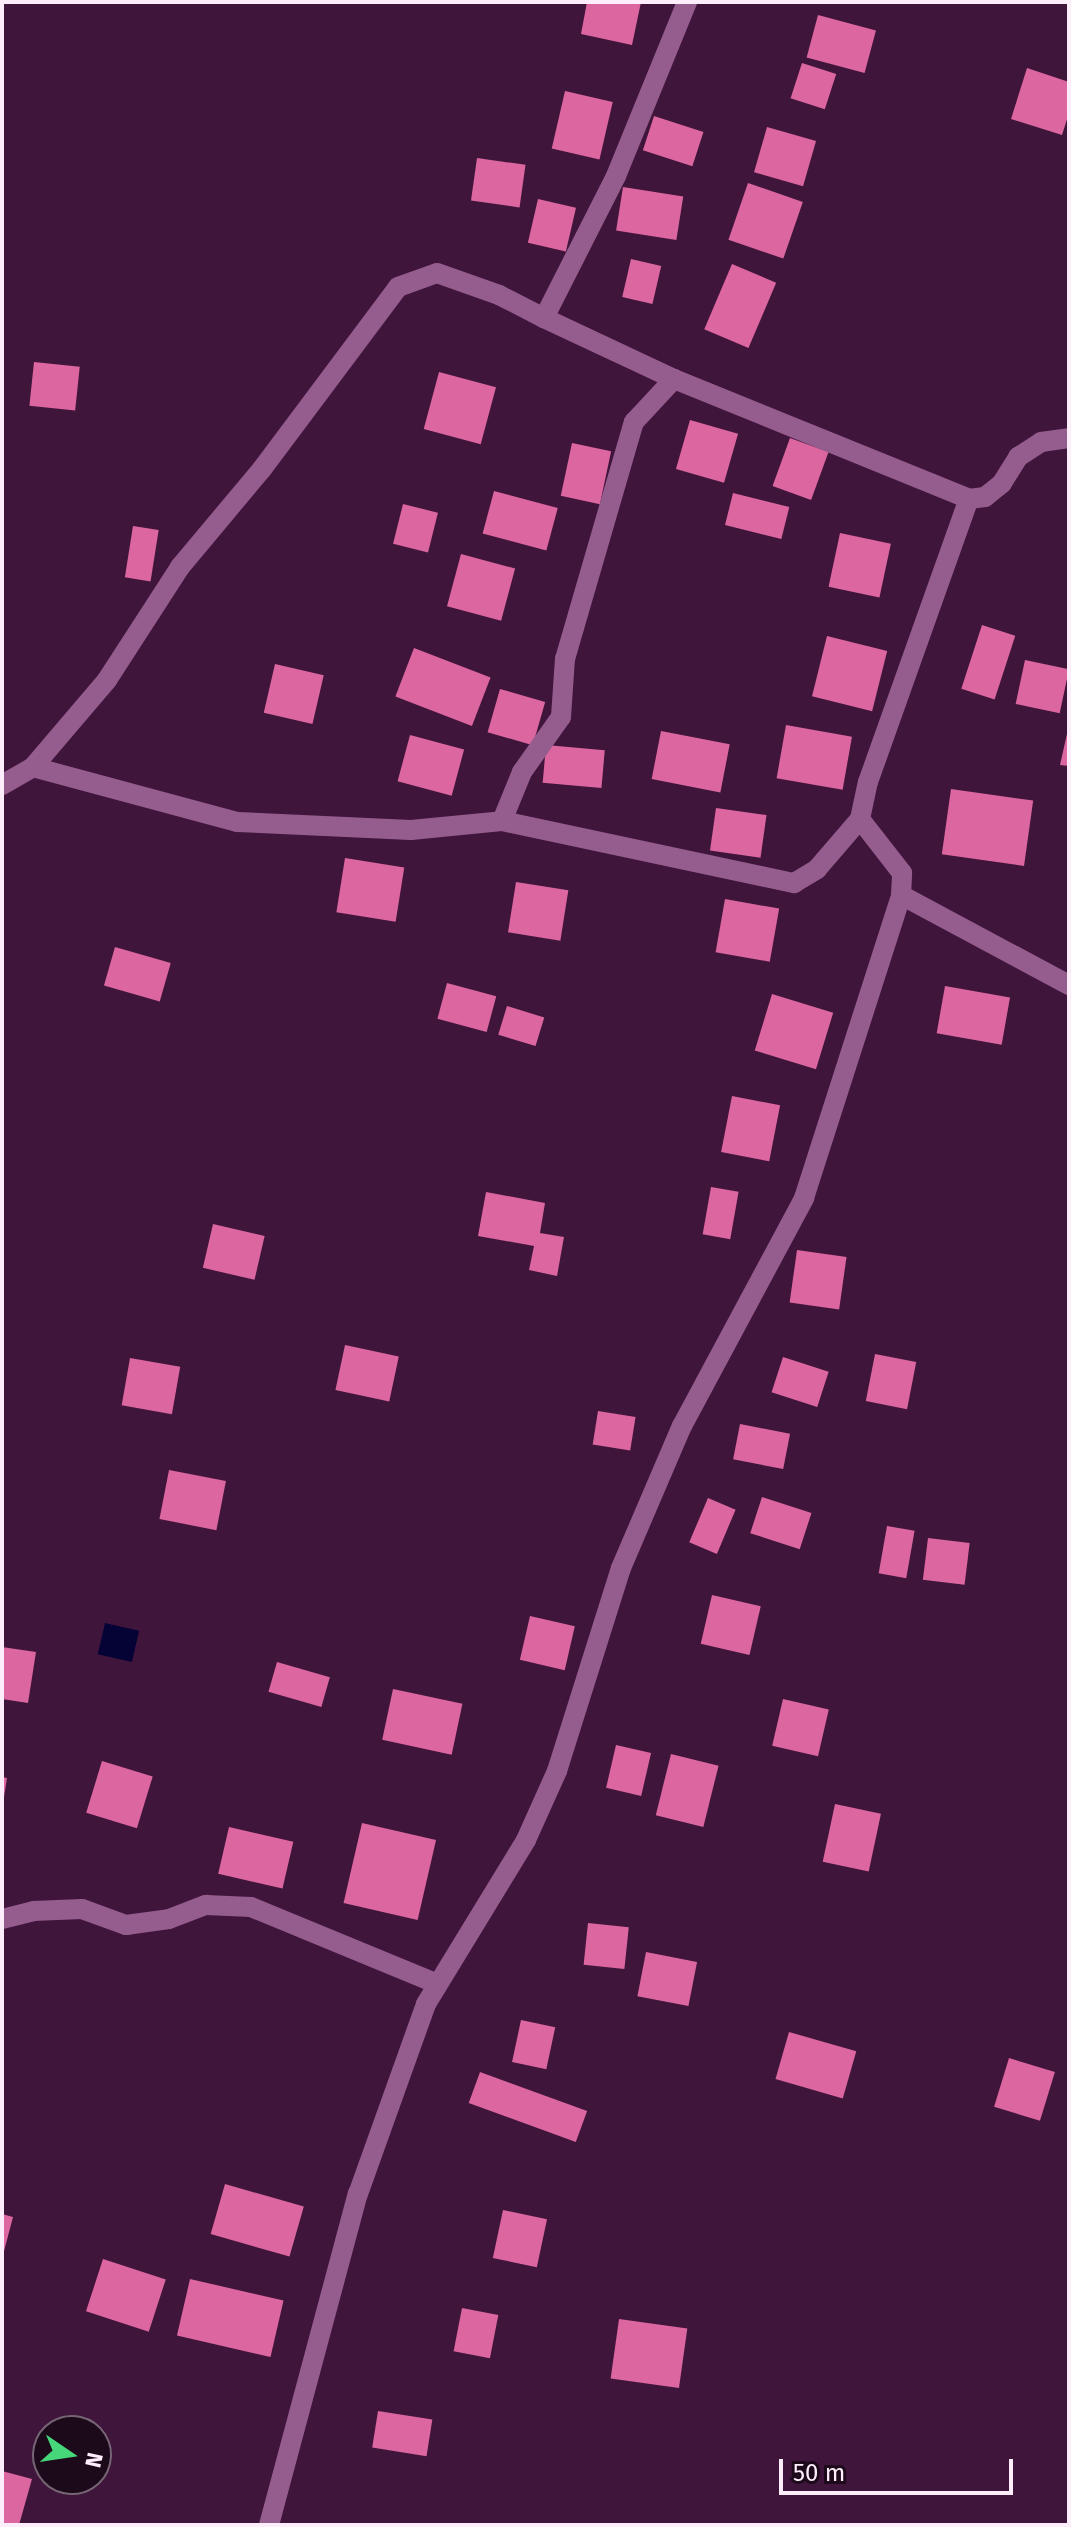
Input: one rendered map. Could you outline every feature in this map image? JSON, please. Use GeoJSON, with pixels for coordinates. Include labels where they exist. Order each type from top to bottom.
{"type":"FeatureCollection","features":[{"type":"Feature","properties":{"kind":"street"},"geometry":{"type":"LineString","coordinates":[[544,318],[616,176],[687,2]]}},
{"type":"Feature","properties":{"kind":"street"},"geometry":{"type":"LineString","coordinates":[[2,785],[33,767],[107,680],[180,567],[262,469],[398,287],[437,273],[499,295],[674,379],[969,499],[985,497],[1002,483],[1018,457],[1041,442],[1069,438]]}},
{"type":"Feature","properties":{"kind":"street"},"geometry":{"type":"LineString","coordinates":[[502,821],[522,772],[561,717],[565,659],[634,422],[674,379]]}},
{"type":"Feature","properties":{"kind":"street"},"geometry":{"type":"LineString","coordinates":[[33,767],[237,822],[411,830],[502,821],[794,883],[817,869],[860,819],[868,782],[969,499]]}},
{"type":"Feature","properties":{"kind":"street"},"geometry":{"type":"LineString","coordinates":[[269,2525],[358,2194],[426,2004],[526,1840],[557,1771],[621,1568],[682,1426],[804,1198],[901,895],[902,873],[860,819]]}},
{"type":"Feature","properties":{"kind":"street"},"geometry":{"type":"LineString","coordinates":[[901,895],[1069,985]]}},
{"type":"Feature","properties":{"kind":"street"},"geometry":{"type":"LineString","coordinates":[[2,1919],[33,1911],[82,1909],[126,1925],[169,1919],[206,1905],[251,1907],[438,1984]]}},
{"type":"Feature","properties":{"kind":"shaded area"},"geometry":{"type":"Polygon","coordinates":[[[105,1623],[139,1631],[132,1662],[98,1654],[105,1623]]]}},
{"type":"Feature","properties":{"kind":"building"},"geometry":{"type":"Polygon","coordinates":[[[587,2],[641,2],[632,45],[581,34],[587,2]]]}},
{"type":"Feature","properties":{"kind":"building"},"geometry":{"type":"Polygon","coordinates":[[[818,15],[876,31],[865,73],[807,58],[818,15]]]}},
{"type":"Feature","properties":{"kind":"building"},"geometry":{"type":"Polygon","coordinates":[[[802,63],[836,74],[825,109],[791,98],[802,63]]]}},
{"type":"Feature","properties":{"kind":"building"},"geometry":{"type":"Polygon","coordinates":[[[1027,68],[1069,82],[1069,113],[1062,135],[1011,119],[1027,68]]]}},
{"type":"Feature","properties":{"kind":"building"},"geometry":{"type":"Polygon","coordinates":[[[565,91],[613,102],[599,160],[552,148],[565,91]]]}},
{"type":"Feature","properties":{"kind":"building"},"geometry":{"type":"Polygon","coordinates":[[[654,116],[703,132],[692,166],[643,150],[654,116]]]}},
{"type":"Feature","properties":{"kind":"building"},"geometry":{"type":"Polygon","coordinates":[[[767,127],[816,141],[803,186],[754,172],[767,127]]]}},
{"type":"Feature","properties":{"kind":"building"},"geometry":{"type":"Polygon","coordinates":[[[477,158],[526,165],[520,207],[471,201],[477,158]]]}},
{"type":"Feature","properties":{"kind":"building"},"geometry":{"type":"Polygon","coordinates":[[[748,183],[803,202],[783,259],[728,240],[748,183]]]}},
{"type":"Feature","properties":{"kind":"building"},"geometry":{"type":"Polygon","coordinates":[[[623,187],[683,197],[676,240],[616,230],[623,187]]]}},
{"type":"Feature","properties":{"kind":"building"},"geometry":{"type":"Polygon","coordinates":[[[538,199],[576,208],[566,252],[528,243],[538,199]]]}},
{"type":"Feature","properties":{"kind":"building"},"geometry":{"type":"Polygon","coordinates":[[[631,259],[661,266],[652,304],[622,297],[631,259]]]}},
{"type":"Feature","properties":{"kind":"building"},"geometry":{"type":"Polygon","coordinates":[[[732,264],[776,283],[748,348],[704,329],[732,264]]]}},
{"type":"Feature","properties":{"kind":"building"},"geometry":{"type":"Polygon","coordinates":[[[34,362],[80,367],[75,411],[29,406],[34,362]]]}},
{"type":"Feature","properties":{"kind":"building"},"geometry":{"type":"Polygon","coordinates":[[[439,372],[496,387],[481,444],[424,429],[439,372]]]}},
{"type":"Feature","properties":{"kind":"building"},"geometry":{"type":"Polygon","coordinates":[[[690,420],[738,434],[724,483],[676,469],[690,420]]]}},
{"type":"Feature","properties":{"kind":"building"},"geometry":{"type":"Polygon","coordinates":[[[790,438],[829,452],[811,500],[773,486],[790,438]]]}},
{"type":"Feature","properties":{"kind":"building"},"geometry":{"type":"Polygon","coordinates":[[[572,443],[611,451],[600,504],[561,496],[572,443]]]}},
{"type":"Feature","properties":{"kind":"building"},"geometry":{"type":"Polygon","coordinates":[[[494,491],[558,508],[546,551],[483,534],[494,491]]]}},
{"type":"Feature","properties":{"kind":"building"},"geometry":{"type":"Polygon","coordinates":[[[733,493],[789,507],[781,539],[725,525],[733,493]]]}},
{"type":"Feature","properties":{"kind":"building"},"geometry":{"type":"Polygon","coordinates":[[[403,504],[438,513],[428,552],[393,544],[403,504]]]}},
{"type":"Feature","properties":{"kind":"building"},"geometry":{"type":"Polygon","coordinates":[[[133,526],[159,530],[151,581],[125,577],[133,526]]]}},
{"type":"Feature","properties":{"kind":"building"},"geometry":{"type":"Polygon","coordinates":[[[840,533],[891,544],[879,598],[829,587],[840,533]]]}},
{"type":"Feature","properties":{"kind":"building"},"geometry":{"type":"Polygon","coordinates":[[[461,554],[515,568],[501,621],[447,606],[461,554]]]}},
{"type":"Feature","properties":{"kind":"building"},"geometry":{"type":"Polygon","coordinates":[[[982,625],[1015,636],[995,700],[961,689],[982,625]]]}},
{"type":"Feature","properties":{"kind":"building"},"geometry":{"type":"Polygon","coordinates":[[[827,636],[887,651],[872,711],[812,696],[827,636]]]}},
{"type":"Feature","properties":{"kind":"building"},"geometry":{"type":"Polygon","coordinates":[[[414,648],[491,677],[472,726],[395,697],[414,648]]]}},
{"type":"Feature","properties":{"kind":"building"},"geometry":{"type":"Polygon","coordinates":[[[1025,660],[1069,669],[1060,713],[1016,704],[1025,660]]]}},
{"type":"Feature","properties":{"kind":"building"},"geometry":{"type":"Polygon","coordinates":[[[275,664],[324,675],[312,724],[264,713],[275,664]]]}},
{"type":"Feature","properties":{"kind":"building"},"geometry":{"type":"Polygon","coordinates":[[[500,689],[545,702],[533,745],[488,732],[500,689]]]}},
{"type":"Feature","properties":{"kind":"building"},"geometry":{"type":"Polygon","coordinates":[[[786,725],[852,737],[843,790],[777,778],[786,725]]]}},
{"type":"Feature","properties":{"kind":"building"},"geometry":{"type":"Polygon","coordinates":[[[1069,725],[1069,766],[1060,765],[1069,725]]]}},
{"type":"Feature","properties":{"kind":"building"},"geometry":{"type":"Polygon","coordinates":[[[661,731],[730,744],[720,792],[652,779],[661,731]]]}},
{"type":"Feature","properties":{"kind":"building"},"geometry":{"type":"Polygon","coordinates":[[[410,735],[464,749],[452,796],[398,781],[410,735]]]}},
{"type":"Feature","properties":{"kind":"building"},"geometry":{"type":"Polygon","coordinates":[[[546,745],[605,750],[601,788],[543,783],[546,745]]]}},
{"type":"Feature","properties":{"kind":"building"},"geometry":{"type":"Polygon","coordinates":[[[951,789],[1033,801],[1024,866],[942,854],[951,789]]]}},
{"type":"Feature","properties":{"kind":"building"},"geometry":{"type":"Polygon","coordinates":[[[716,808],[767,815],[761,858],[710,851],[716,808]]]}},
{"type":"Feature","properties":{"kind":"building"},"geometry":{"type":"Polygon","coordinates":[[[345,858],[404,867],[396,922],[336,912],[345,858]]]}},
{"type":"Feature","properties":{"kind":"building"},"geometry":{"type":"Polygon","coordinates":[[[516,882],[568,890],[560,941],[508,932],[516,882]]]}},
{"type":"Feature","properties":{"kind":"building"},"geometry":{"type":"Polygon","coordinates":[[[725,899],[779,909],[770,962],[716,952],[725,899]]]}},
{"type":"Feature","properties":{"kind":"building"},"geometry":{"type":"Polygon","coordinates":[[[115,947],[171,963],[160,1001],[104,985],[115,947]]]}},
{"type":"Feature","properties":{"kind":"building"},"geometry":{"type":"Polygon","coordinates":[[[447,983],[496,996],[487,1032],[437,1019],[447,983]]]}},
{"type":"Feature","properties":{"kind":"building"},"geometry":{"type":"Polygon","coordinates":[[[945,986],[1010,997],[1002,1045],[937,1033],[945,986]]]}},
{"type":"Feature","properties":{"kind":"building"},"geometry":{"type":"Polygon","coordinates":[[[772,994],[833,1013],[816,1069],[755,1050],[772,994]]]}},
{"type":"Feature","properties":{"kind":"building"},"geometry":{"type":"Polygon","coordinates":[[[507,1006],[544,1017],[536,1046],[498,1035],[507,1006]]]}},
{"type":"Feature","properties":{"kind":"building"},"geometry":{"type":"Polygon","coordinates":[[[732,1096],[780,1105],[769,1161],[721,1152],[732,1096]]]}},
{"type":"Feature","properties":{"kind":"building"},"geometry":{"type":"Polygon","coordinates":[[[711,1187],[739,1192],[730,1239],[703,1234],[711,1187]]]}},
{"type":"Feature","properties":{"kind":"building"},"geometry":{"type":"Polygon","coordinates":[[[486,1192],[545,1203],[540,1233],[564,1237],[557,1276],[529,1270],[534,1246],[478,1236],[486,1192]]]}},
{"type":"Feature","properties":{"kind":"building"},"geometry":{"type":"Polygon","coordinates":[[[213,1224],[265,1236],[255,1280],[203,1268],[213,1224]]]}},
{"type":"Feature","properties":{"kind":"building"},"geometry":{"type":"Polygon","coordinates":[[[797,1250],[847,1257],[839,1309],[790,1302],[797,1250]]]}},
{"type":"Feature","properties":{"kind":"building"},"geometry":{"type":"Polygon","coordinates":[[[345,1345],[399,1356],[389,1401],[335,1390],[345,1345]]]}},
{"type":"Feature","properties":{"kind":"building"},"geometry":{"type":"Polygon","coordinates":[[[875,1354],[916,1362],[907,1409],[866,1401],[875,1354]]]}},
{"type":"Feature","properties":{"kind":"building"},"geometry":{"type":"Polygon","coordinates":[[[783,1357],[829,1372],[817,1407],[772,1392],[783,1357]]]}},
{"type":"Feature","properties":{"kind":"building"},"geometry":{"type":"Polygon","coordinates":[[[130,1358],[180,1367],[172,1414],[122,1405],[130,1358]]]}},
{"type":"Feature","properties":{"kind":"building"},"geometry":{"type":"Polygon","coordinates":[[[598,1411],[636,1417],[630,1451],[593,1445],[598,1411]]]}},
{"type":"Feature","properties":{"kind":"building"},"geometry":{"type":"Polygon","coordinates":[[[740,1424],[790,1434],[783,1469],[733,1459],[740,1424]]]}},
{"type":"Feature","properties":{"kind":"building"},"geometry":{"type":"Polygon","coordinates":[[[169,1470],[226,1481],[216,1530],[159,1519],[169,1470]]]}},
{"type":"Feature","properties":{"kind":"building"},"geometry":{"type":"Polygon","coordinates":[[[762,1497],[811,1513],[800,1549],[750,1533],[762,1497]]]}},
{"type":"Feature","properties":{"kind":"building"},"geometry":{"type":"Polygon","coordinates":[[[708,1498],[736,1510],[717,1554],[689,1542],[708,1498]]]}},
{"type":"Feature","properties":{"kind":"building"},"geometry":{"type":"Polygon","coordinates":[[[887,1526],[915,1531],[906,1578],[879,1573],[887,1526]]]}},
{"type":"Feature","properties":{"kind":"building"},"geometry":{"type":"Polygon","coordinates":[[[928,1538],[970,1543],[965,1585],[923,1580],[928,1538]]]}},
{"type":"Feature","properties":{"kind":"building"},"geometry":{"type":"Polygon","coordinates":[[[712,1595],[761,1606],[749,1655],[701,1644],[712,1595]]]}},
{"type":"Feature","properties":{"kind":"building"},"geometry":{"type":"Polygon","coordinates":[[[530,1616],[575,1626],[565,1670],[520,1660],[530,1616]]]}},
{"type":"Feature","properties":{"kind":"building"},"geometry":{"type":"Polygon","coordinates":[[[2,1647],[36,1652],[28,1703],[2,1699],[2,1647]]]}},
{"type":"Feature","properties":{"kind":"building"},"geometry":{"type":"Polygon","coordinates":[[[277,1662],[330,1677],[321,1707],[268,1692],[277,1662]]]}},
{"type":"Feature","properties":{"kind":"building"},"geometry":{"type":"Polygon","coordinates":[[[393,1689],[462,1704],[452,1755],[382,1740],[393,1689]]]}},
{"type":"Feature","properties":{"kind":"building"},"geometry":{"type":"Polygon","coordinates":[[[783,1699],[829,1710],[818,1756],[772,1746],[783,1699]]]}},
{"type":"Feature","properties":{"kind":"building"},"geometry":{"type":"Polygon","coordinates":[[[616,1745],[651,1753],[641,1796],[606,1788],[616,1745]]]}},
{"type":"Feature","properties":{"kind":"building"},"geometry":{"type":"Polygon","coordinates":[[[671,1754],[719,1766],[703,1827],[656,1815],[671,1754]]]}},
{"type":"Feature","properties":{"kind":"building"},"geometry":{"type":"Polygon","coordinates":[[[102,1761],[153,1776],[137,1828],[86,1813],[102,1761]]]}},
{"type":"Feature","properties":{"kind":"building"},"geometry":{"type":"Polygon","coordinates":[[[2,1777],[7,1778],[4,1797],[2,1797],[2,1777]]]}},
{"type":"Feature","properties":{"kind":"building"},"geometry":{"type":"Polygon","coordinates":[[[835,1804],[881,1814],[869,1871],[823,1862],[835,1804]]]}},
{"type":"Feature","properties":{"kind":"building"},"geometry":{"type":"Polygon","coordinates":[[[362,1823],[436,1840],[418,1920],[344,1903],[362,1823]]]}},
{"type":"Feature","properties":{"kind":"building"},"geometry":{"type":"Polygon","coordinates":[[[229,1827],[293,1842],[283,1889],[218,1874],[229,1827]]]}},
{"type":"Feature","properties":{"kind":"building"},"geometry":{"type":"Polygon","coordinates":[[[588,1923],[629,1927],[624,1969],[584,1965],[588,1923]]]}},
{"type":"Feature","properties":{"kind":"building"},"geometry":{"type":"Polygon","coordinates":[[[646,1952],[697,1962],[688,2006],[637,1996],[646,1952]]]}},
{"type":"Feature","properties":{"kind":"building"},"geometry":{"type":"Polygon","coordinates":[[[521,2020],[555,2027],[546,2069],[512,2062],[521,2020]]]}},
{"type":"Feature","properties":{"kind":"building"},"geometry":{"type":"Polygon","coordinates":[[[789,2032],[856,2051],[843,2098],[775,2079],[789,2032]]]}},
{"type":"Feature","properties":{"kind":"building"},"geometry":{"type":"Polygon","coordinates":[[[1009,2058],[1055,2072],[1040,2121],[994,2107],[1009,2058]]]}},
{"type":"Feature","properties":{"kind":"building"},"geometry":{"type":"Polygon","coordinates":[[[480,2072],[587,2111],[576,2142],[469,2103],[480,2072]]]}},
{"type":"Feature","properties":{"kind":"building"},"geometry":{"type":"Polygon","coordinates":[[[225,2184],[304,2207],[289,2257],[211,2234],[225,2184]]]}},
{"type":"Feature","properties":{"kind":"building"},"geometry":{"type":"Polygon","coordinates":[[[503,2210],[547,2219],[537,2267],[493,2258],[503,2210]]]}},
{"type":"Feature","properties":{"kind":"building"},"geometry":{"type":"Polygon","coordinates":[[[2,2214],[13,2217],[3,2255],[2,2255],[2,2214]]]}},
{"type":"Feature","properties":{"kind":"building"},"geometry":{"type":"Polygon","coordinates":[[[103,2259],[166,2279],[149,2332],[86,2311],[103,2259]]]}},
{"type":"Feature","properties":{"kind":"building"},"geometry":{"type":"Polygon","coordinates":[[[190,2279],[284,2301],[270,2357],[177,2336],[190,2279]]]}},
{"type":"Feature","properties":{"kind":"building"},"geometry":{"type":"Polygon","coordinates":[[[462,2308],[498,2315],[490,2358],[454,2351],[462,2308]]]}},
{"type":"Feature","properties":{"kind":"building"},"geometry":{"type":"Polygon","coordinates":[[[619,2319],[687,2329],[679,2388],[611,2378],[619,2319]]]}},
{"type":"Feature","properties":{"kind":"building"},"geometry":{"type":"Polygon","coordinates":[[[378,2411],[432,2420],[427,2456],[372,2448],[378,2411]]]}},
{"type":"Feature","properties":{"kind":"building"},"geometry":{"type":"Polygon","coordinates":[[[2,2471],[32,2479],[19,2525],[2,2525],[2,2471]]]}}]}
